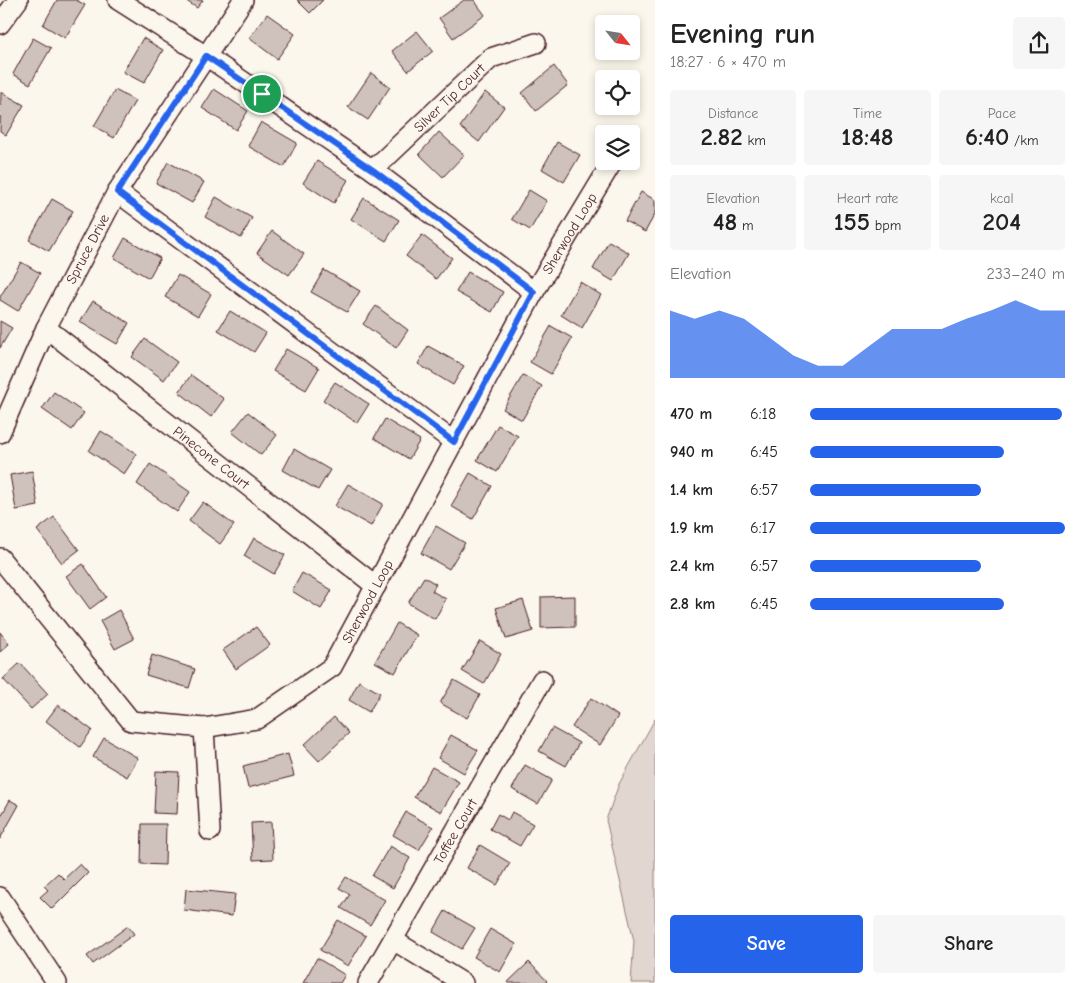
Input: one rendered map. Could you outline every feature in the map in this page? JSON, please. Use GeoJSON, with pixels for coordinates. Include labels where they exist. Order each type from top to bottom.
{"type":"FeatureCollection","features":[{"type":"Feature","properties":{"kind":"street"},"geometry":{"type":"LineString","coordinates":[[0,24],[18,0]]}},
{"type":"Feature","properties":{"kind":"street"},"geometry":{"type":"LineString","coordinates":[[118,0],[206,56],[373,170],[534,292]]}},
{"type":"Feature","properties":{"kind":"street","name":"Spruce Drive"},"geometry":{"type":"LineString","coordinates":[[0,433],[46,328],[117,192],[243,0]]}},
{"type":"Feature","properties":{"kind":"street","name":"Silver Tip Court"},"geometry":{"type":"LineString","coordinates":[[373,170],[491,58],[536,43]]}},
{"type":"Feature","properties":{"kind":"street","name":"Sherwood Loop"},"geometry":{"type":"LineString","coordinates":[[0,558],[131,721],[204,728],[258,719],[332,666],[534,292],[608,170]]}},
{"type":"Feature","properties":{"kind":"street"},"geometry":{"type":"LineString","coordinates":[[117,192],[454,442]]}},
{"type":"Feature","properties":{"kind":"street","name":"Pinecone Court"},"geometry":{"type":"LineString","coordinates":[[46,328],[376,586]]}},
{"type":"Feature","properties":{"kind":"street","name":"Toffee Court"},"geometry":{"type":"LineString","coordinates":[[368,983],[542,680]]}},
{"type":"Feature","properties":{"kind":"street"},"geometry":{"type":"LineString","coordinates":[[204,728],[210,831]]}},
{"type":"Feature","properties":{"kind":"street"},"geometry":{"type":"LineString","coordinates":[[0,896],[57,983]]}},
{"type":"Feature","properties":{"kind":"street"},"geometry":{"type":"LineString","coordinates":[[394,940],[463,983]]}},
{"type":"Feature","properties":{"kind":"shaded area"},"geometry":{"type":"Polygon","coordinates":[[[655,719],[655,983],[631,983],[634,941],[606,820],[619,784],[655,719]]]}},
{"type":"Feature","properties":{"kind":"building"},"geometry":{"type":"Polygon","coordinates":[[[57,0],[76,0],[85,5],[65,38],[43,25],[57,0]]]}},
{"type":"Feature","properties":{"kind":"building"},"geometry":{"type":"Polygon","coordinates":[[[185,0],[203,0],[197,8],[185,0]]]}},
{"type":"Feature","properties":{"kind":"building"},"geometry":{"type":"Polygon","coordinates":[[[297,0],[323,0],[310,13],[297,0]]]}},
{"type":"Feature","properties":{"kind":"building"},"geometry":{"type":"Polygon","coordinates":[[[464,0],[474,0],[485,15],[453,38],[439,18],[464,0]]]}},
{"type":"Feature","properties":{"kind":"building"},"geometry":{"type":"Polygon","coordinates":[[[267,14],[295,34],[277,59],[249,38],[267,14]]]}},
{"type":"Feature","properties":{"kind":"building"},"geometry":{"type":"Polygon","coordinates":[[[417,31],[433,51],[408,71],[392,51],[417,31]]]}},
{"type":"Feature","properties":{"kind":"building"},"geometry":{"type":"Polygon","coordinates":[[[33,38],[51,48],[30,84],[13,74],[33,38]]]}},
{"type":"Feature","properties":{"kind":"building"},"geometry":{"type":"Polygon","coordinates":[[[143,38],[163,50],[144,83],[123,72],[143,38]]]}},
{"type":"Feature","properties":{"kind":"building"},"geometry":{"type":"Polygon","coordinates":[[[554,66],[568,85],[536,111],[522,93],[554,66]]]}},
{"type":"Feature","properties":{"kind":"building"},"geometry":{"type":"Polygon","coordinates":[[[371,73],[390,87],[368,120],[348,107],[371,73]]]}},
{"type":"Feature","properties":{"kind":"building"},"geometry":{"type":"Polygon","coordinates":[[[214,89],[248,111],[236,130],[202,108],[214,89]]]}},
{"type":"Feature","properties":{"kind":"building"},"geometry":{"type":"Polygon","coordinates":[[[115,90],[135,101],[114,138],[94,126],[115,90]]]}},
{"type":"Feature","properties":{"kind":"building"},"geometry":{"type":"Polygon","coordinates":[[[1,92],[24,105],[6,135],[0,131],[1,92]]]}},
{"type":"Feature","properties":{"kind":"building"},"geometry":{"type":"Polygon","coordinates":[[[485,92],[504,107],[479,142],[460,127],[485,92]]]}},
{"type":"Feature","properties":{"kind":"building"},"geometry":{"type":"Polygon","coordinates":[[[261,122],[297,143],[284,167],[248,146],[261,122]]]}},
{"type":"Feature","properties":{"kind":"building"},"geometry":{"type":"Polygon","coordinates":[[[439,132],[464,155],[443,177],[419,154],[439,132]]]}},
{"type":"Feature","properties":{"kind":"building"},"geometry":{"type":"Polygon","coordinates":[[[557,142],[580,155],[564,182],[542,169],[557,142]]]}},
{"type":"Feature","properties":{"kind":"building"},"geometry":{"type":"Polygon","coordinates":[[[317,161],[348,180],[334,203],[303,183],[317,161]]]}},
{"type":"Feature","properties":{"kind":"building"},"geometry":{"type":"Polygon","coordinates":[[[168,162],[204,182],[192,203],[156,183],[168,162]]]}},
{"type":"Feature","properties":{"kind":"building"},"geometry":{"type":"Polygon","coordinates":[[[529,190],[547,201],[530,230],[512,219],[529,190]]]}},
{"type":"Feature","properties":{"kind":"building"},"geometry":{"type":"Polygon","coordinates":[[[641,192],[655,200],[655,214],[645,232],[625,221],[641,192]]]}},
{"type":"Feature","properties":{"kind":"building"},"geometry":{"type":"Polygon","coordinates":[[[216,197],[252,218],[241,238],[205,217],[216,197]]]}},
{"type":"Feature","properties":{"kind":"building"},"geometry":{"type":"Polygon","coordinates":[[[364,198],[399,220],[386,241],[351,219],[364,198]]]}},
{"type":"Feature","properties":{"kind":"building"},"geometry":{"type":"Polygon","coordinates":[[[52,199],[73,211],[49,251],[29,240],[52,199]]]}},
{"type":"Feature","properties":{"kind":"building"},"geometry":{"type":"Polygon","coordinates":[[[272,231],[304,254],[289,275],[257,253],[272,231]]]}},
{"type":"Feature","properties":{"kind":"building"},"geometry":{"type":"Polygon","coordinates":[[[422,235],[452,258],[436,279],[406,256],[422,235]]]}},
{"type":"Feature","properties":{"kind":"building"},"geometry":{"type":"Polygon","coordinates":[[[125,238],[160,258],[149,278],[114,258],[125,238]]]}},
{"type":"Feature","properties":{"kind":"building"},"geometry":{"type":"Polygon","coordinates":[[[609,241],[629,253],[613,281],[593,269],[609,241]]]}},
{"type":"Feature","properties":{"kind":"building"},"geometry":{"type":"Polygon","coordinates":[[[21,262],[40,273],[18,311],[0,300],[0,297],[21,262]]]}},
{"type":"Feature","properties":{"kind":"building"},"geometry":{"type":"Polygon","coordinates":[[[324,270],[360,291],[347,312],[311,292],[324,270]]]}},
{"type":"Feature","properties":{"kind":"building"},"geometry":{"type":"Polygon","coordinates":[[[468,272],[503,292],[492,312],[456,292],[468,272]]]}},
{"type":"Feature","properties":{"kind":"building"},"geometry":{"type":"Polygon","coordinates":[[[178,275],[211,294],[198,316],[165,297],[178,275]]]}},
{"type":"Feature","properties":{"kind":"building"},"geometry":{"type":"Polygon","coordinates":[[[580,282],[601,295],[582,328],[561,315],[580,282]]]}},
{"type":"Feature","properties":{"kind":"building"},"geometry":{"type":"Polygon","coordinates":[[[93,301],[129,323],[117,344],[80,322],[93,301]]]}},
{"type":"Feature","properties":{"kind":"building"},"geometry":{"type":"Polygon","coordinates":[[[376,306],[408,330],[396,348],[363,324],[376,306]]]}},
{"type":"Feature","properties":{"kind":"building"},"geometry":{"type":"Polygon","coordinates":[[[230,311],[266,333],[254,352],[218,330],[230,311]]]}},
{"type":"Feature","properties":{"kind":"building"},"geometry":{"type":"Polygon","coordinates":[[[0,321],[12,328],[0,348],[0,321]]]}},
{"type":"Feature","properties":{"kind":"building"},"geometry":{"type":"Polygon","coordinates":[[[551,326],[572,338],[551,374],[530,362],[551,326]]]}},
{"type":"Feature","properties":{"kind":"building"},"geometry":{"type":"Polygon","coordinates":[[[145,339],[177,362],[164,380],[132,357],[145,339]]]}},
{"type":"Feature","properties":{"kind":"building"},"geometry":{"type":"Polygon","coordinates":[[[428,346],[464,366],[453,385],[418,364],[428,346]]]}},
{"type":"Feature","properties":{"kind":"building"},"geometry":{"type":"Polygon","coordinates":[[[286,349],[319,368],[306,390],[273,371],[286,349]]]}},
{"type":"Feature","properties":{"kind":"building"},"geometry":{"type":"Polygon","coordinates":[[[191,375],[224,399],[211,417],[179,392],[191,375]]]}},
{"type":"Feature","properties":{"kind":"building"},"geometry":{"type":"Polygon","coordinates":[[[523,375],[542,386],[522,420],[503,409],[523,375]]]}},
{"type":"Feature","properties":{"kind":"building"},"geometry":{"type":"Polygon","coordinates":[[[335,382],[369,404],[357,423],[323,400],[335,382]]]}},
{"type":"Feature","properties":{"kind":"building"},"geometry":{"type":"Polygon","coordinates":[[[54,392],[84,413],[72,430],[42,409],[54,392]]]}},
{"type":"Feature","properties":{"kind":"building"},"geometry":{"type":"Polygon","coordinates":[[[248,412],[277,435],[261,455],[232,432],[248,412]]]}},
{"type":"Feature","properties":{"kind":"building"},"geometry":{"type":"Polygon","coordinates":[[[385,419],[420,440],[409,459],[374,438],[385,419]]]}},
{"type":"Feature","properties":{"kind":"building"},"geometry":{"type":"Polygon","coordinates":[[[498,425],[518,436],[497,472],[477,460],[498,425]]]}},
{"type":"Feature","properties":{"kind":"building"},"geometry":{"type":"Polygon","coordinates":[[[101,431],[137,454],[124,474],[89,451],[101,431]]]}},
{"type":"Feature","properties":{"kind":"building"},"geometry":{"type":"Polygon","coordinates":[[[294,449],[330,470],[318,490],[283,470],[294,449]]]}},
{"type":"Feature","properties":{"kind":"building"},"geometry":{"type":"Polygon","coordinates":[[[150,464],[190,492],[177,512],[137,484],[150,464]]]}},
{"type":"Feature","properties":{"kind":"building"},"geometry":{"type":"Polygon","coordinates":[[[32,471],[38,506],[16,510],[10,475],[32,471]]]}},
{"type":"Feature","properties":{"kind":"building"},"geometry":{"type":"Polygon","coordinates":[[[470,473],[492,486],[473,519],[451,506],[470,473]]]}},
{"type":"Feature","properties":{"kind":"building"},"geometry":{"type":"Polygon","coordinates":[[[348,484],[383,504],[371,526],[335,506],[348,484]]]}},
{"type":"Feature","properties":{"kind":"building"},"geometry":{"type":"Polygon","coordinates":[[[203,502],[234,525],[220,544],[189,521],[203,502]]]}},
{"type":"Feature","properties":{"kind":"building"},"geometry":{"type":"Polygon","coordinates":[[[54,517],[79,550],[62,563],[37,530],[54,517]]]}},
{"type":"Feature","properties":{"kind":"building"},"geometry":{"type":"Polygon","coordinates":[[[436,526],[465,543],[449,569],[421,553],[436,526]]]}},
{"type":"Feature","properties":{"kind":"building"},"geometry":{"type":"Polygon","coordinates":[[[254,538],[285,555],[274,574],[244,556],[254,538]]]}},
{"type":"Feature","properties":{"kind":"building"},"geometry":{"type":"Polygon","coordinates":[[[83,564],[106,597],[90,609],[66,576],[83,564]]]}},
{"type":"Feature","properties":{"kind":"building"},"geometry":{"type":"Polygon","coordinates":[[[302,573],[332,590],[321,609],[292,591],[302,573]]]}},
{"type":"Feature","properties":{"kind":"building"},"geometry":{"type":"Polygon","coordinates":[[[424,577],[436,584],[432,591],[446,599],[435,619],[408,603],[424,577]]]}},
{"type":"Feature","properties":{"kind":"building"},"geometry":{"type":"Polygon","coordinates":[[[575,596],[575,627],[541,628],[541,597],[575,596]]]}},
{"type":"Feature","properties":{"kind":"building"},"geometry":{"type":"Polygon","coordinates":[[[523,600],[533,631],[506,639],[496,608],[523,600]]]}},
{"type":"Feature","properties":{"kind":"building"},"geometry":{"type":"Polygon","coordinates":[[[119,610],[134,639],[115,649],[100,621],[119,610]]]}},
{"type":"Feature","properties":{"kind":"building"},"geometry":{"type":"Polygon","coordinates":[[[397,623],[417,635],[395,673],[375,662],[397,623]]]}},
{"type":"Feature","properties":{"kind":"building"},"geometry":{"type":"Polygon","coordinates":[[[256,627],[270,645],[236,669],[223,650],[256,627]]]}},
{"type":"Feature","properties":{"kind":"building"},"geometry":{"type":"Polygon","coordinates":[[[0,632],[9,644],[0,652],[0,632]]]}},
{"type":"Feature","properties":{"kind":"building"},"geometry":{"type":"Polygon","coordinates":[[[480,641],[501,654],[484,684],[462,671],[480,641]]]}},
{"type":"Feature","properties":{"kind":"building"},"geometry":{"type":"Polygon","coordinates":[[[152,655],[195,669],[189,688],[146,675],[152,655]]]}},
{"type":"Feature","properties":{"kind":"building"},"geometry":{"type":"Polygon","coordinates":[[[20,663],[48,694],[31,709],[3,679],[20,663]]]}},
{"type":"Feature","properties":{"kind":"building"},"geometry":{"type":"Polygon","coordinates":[[[454,680],[480,695],[467,718],[440,703],[454,680]]]}},
{"type":"Feature","properties":{"kind":"building"},"geometry":{"type":"Polygon","coordinates":[[[359,681],[380,693],[369,712],[349,700],[359,681]]]}},
{"type":"Feature","properties":{"kind":"building"},"geometry":{"type":"Polygon","coordinates":[[[591,698],[618,716],[600,745],[572,727],[591,698]]]}},
{"type":"Feature","properties":{"kind":"building"},"geometry":{"type":"Polygon","coordinates":[[[58,705],[92,730],[80,747],[46,721],[58,705]]]}},
{"type":"Feature","properties":{"kind":"building"},"geometry":{"type":"Polygon","coordinates":[[[334,717],[349,733],[319,761],[304,745],[334,717]]]}},
{"type":"Feature","properties":{"kind":"building"},"geometry":{"type":"Polygon","coordinates":[[[552,728],[579,743],[566,766],[539,751],[552,728]]]}},
{"type":"Feature","properties":{"kind":"building"},"geometry":{"type":"Polygon","coordinates":[[[451,735],[478,750],[464,773],[438,758],[451,735]]]}},
{"type":"Feature","properties":{"kind":"building"},"geometry":{"type":"Polygon","coordinates":[[[104,738],[138,758],[127,777],[93,757],[104,738]]]}},
{"type":"Feature","properties":{"kind":"building"},"geometry":{"type":"Polygon","coordinates":[[[288,754],[294,776],[248,788],[243,766],[288,754]]]}},
{"type":"Feature","properties":{"kind":"building"},"geometry":{"type":"Polygon","coordinates":[[[525,765],[552,780],[538,804],[512,789],[525,765]]]}},
{"type":"Feature","properties":{"kind":"building"},"geometry":{"type":"Polygon","coordinates":[[[432,767],[459,782],[441,812],[414,797],[432,767]]]}},
{"type":"Feature","properties":{"kind":"building"},"geometry":{"type":"Polygon","coordinates":[[[156,771],[179,772],[177,814],[154,813],[156,771]]]}},
{"type":"Feature","properties":{"kind":"building"},"geometry":{"type":"Polygon","coordinates":[[[10,800],[19,805],[0,839],[0,818],[10,800]]]}},
{"type":"Feature","properties":{"kind":"building"},"geometry":{"type":"Polygon","coordinates":[[[406,812],[433,827],[419,850],[393,835],[406,812]]]}},
{"type":"Feature","properties":{"kind":"building"},"geometry":{"type":"Polygon","coordinates":[[[512,812],[533,824],[520,846],[490,829],[498,814],[508,820],[512,812]]]}},
{"type":"Feature","properties":{"kind":"building"},"geometry":{"type":"Polygon","coordinates":[[[271,822],[273,859],[253,860],[251,823],[271,822]]]}},
{"type":"Feature","properties":{"kind":"building"},"geometry":{"type":"Polygon","coordinates":[[[142,824],[166,824],[165,865],[141,864],[142,824]]]}},
{"type":"Feature","properties":{"kind":"building"},"geometry":{"type":"Polygon","coordinates":[[[480,845],[510,863],[497,885],[467,868],[480,845]]]}},
{"type":"Feature","properties":{"kind":"building"},"geometry":{"type":"Polygon","coordinates":[[[390,846],[410,858],[393,888],[372,876],[390,846]]]}},
{"type":"Feature","properties":{"kind":"building"},"geometry":{"type":"Polygon","coordinates":[[[80,864],[88,873],[52,909],[40,897],[48,890],[44,886],[58,873],[64,879],[80,864]]]}},
{"type":"Feature","properties":{"kind":"building"},"geometry":{"type":"Polygon","coordinates":[[[346,877],[385,900],[370,925],[341,908],[350,894],[339,888],[346,877]]]}},
{"type":"Feature","properties":{"kind":"building"},"geometry":{"type":"Polygon","coordinates":[[[186,889],[235,894],[232,916],[184,910],[186,889]]]}},
{"type":"Feature","properties":{"kind":"building"},"geometry":{"type":"Polygon","coordinates":[[[445,911],[475,928],[462,949],[433,932],[445,911]]]}},
{"type":"Feature","properties":{"kind":"building"},"geometry":{"type":"Polygon","coordinates":[[[338,920],[366,936],[348,966],[320,950],[338,920]]]}},
{"type":"Feature","properties":{"kind":"building"},"geometry":{"type":"Polygon","coordinates":[[[128,926],[134,934],[93,964],[87,956],[128,926]]]}},
{"type":"Feature","properties":{"kind":"building"},"geometry":{"type":"Polygon","coordinates":[[[490,929],[516,944],[500,972],[474,957],[490,929]]]}},
{"type":"Feature","properties":{"kind":"building"},"geometry":{"type":"Polygon","coordinates":[[[317,958],[345,975],[340,983],[303,983],[317,958]]]}},
{"type":"Feature","properties":{"kind":"building"},"geometry":{"type":"Polygon","coordinates":[[[529,962],[547,981],[545,983],[507,983],[529,962]]]}},
{"type":"Feature","properties":{"kind":"route"},"geometry":{"type":"LineString","coordinates":[[206,56],[262,94],[373,170],[534,292],[454,442],[117,192],[206,56]]}}]}
